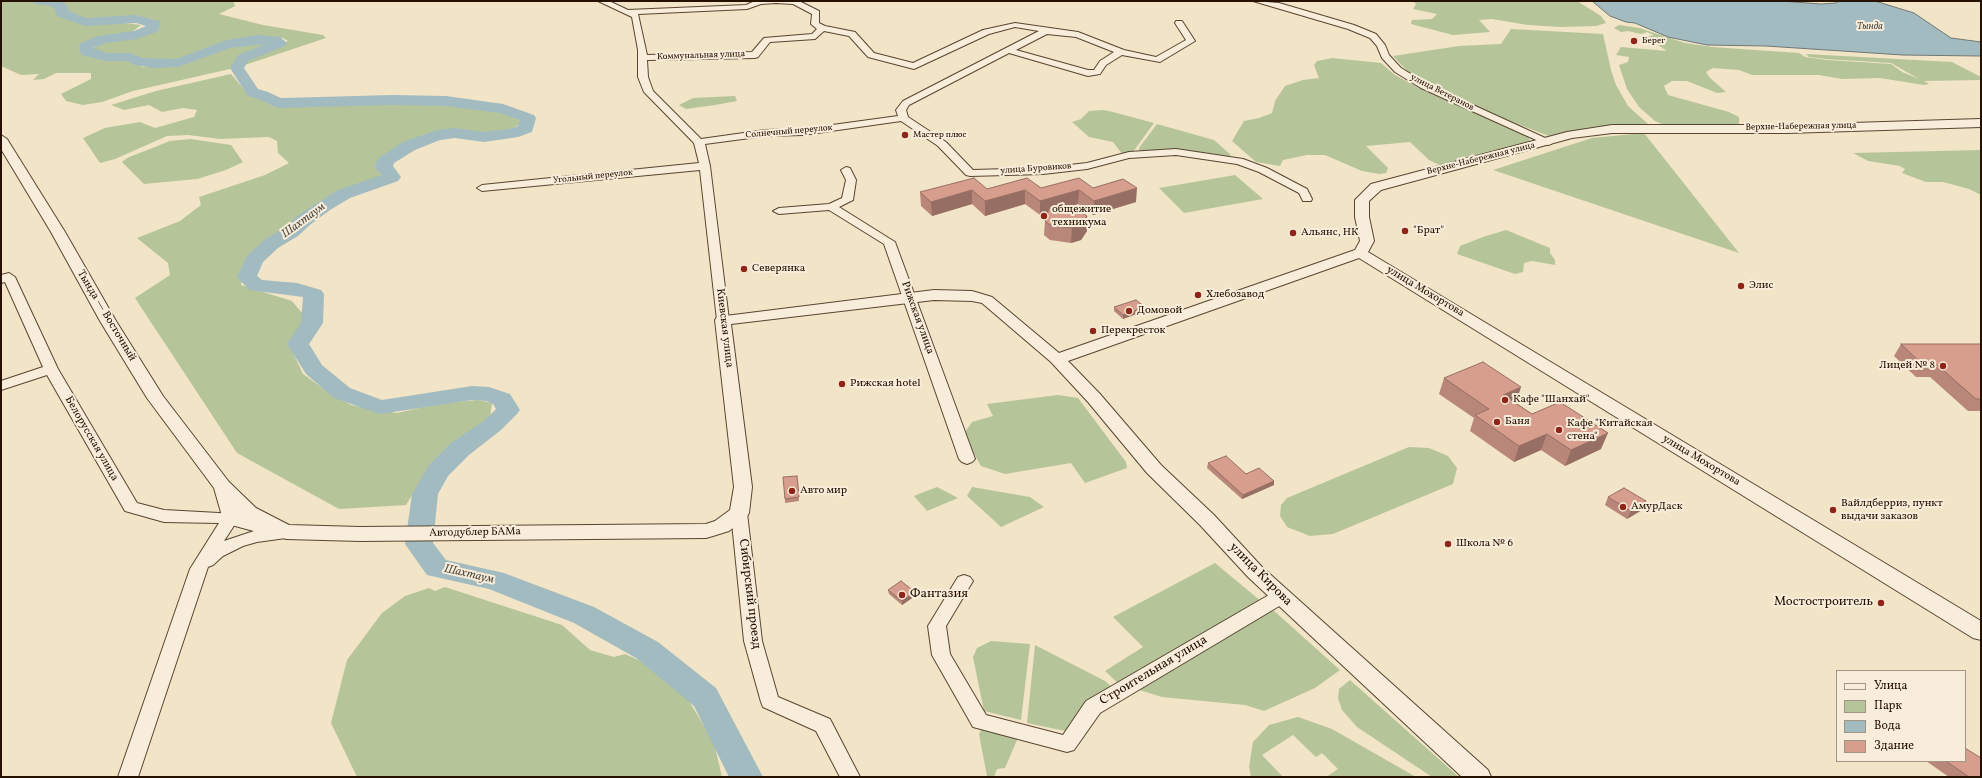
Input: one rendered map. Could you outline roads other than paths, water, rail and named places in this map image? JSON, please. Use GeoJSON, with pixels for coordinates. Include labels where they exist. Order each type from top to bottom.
{"type":"FeatureCollection","features":[{"type":"Feature","properties":{"kind":"street"},"geometry":{"type":"LineString","coordinates":[[602,1],[636,16],[643,77],[649,92],[699,142]]}},
{"type":"Feature","properties":{"kind":"street"},"geometry":{"type":"LineString","coordinates":[[629,12],[747,7],[760,2],[773,1]]}},
{"type":"Feature","properties":{"kind":"street"},"geometry":{"type":"LineString","coordinates":[[778,1],[795,2],[816,13],[815,24],[822,28],[852,34],[871,54],[914,66],[986,32],[1015,25],[1078,35],[1122,52],[1157,60],[1191,41],[1179,23]]}},
{"type":"Feature","properties":{"kind":"street","name":"улица Ветеранов"},"geometry":{"type":"LineString","coordinates":[[1258,1],[1276,4],[1351,27],[1373,36],[1381,45],[1385,56],[1398,70],[1424,86],[1549,142]]}},
{"type":"Feature","properties":{"kind":"street","name":"Коммунальная улица"},"geometry":{"type":"LineString","coordinates":[[642,58],[755,55],[766,40],[815,36],[822,28]]}},
{"type":"Feature","properties":{"kind":"street"},"geometry":{"type":"LineString","coordinates":[[903,118],[901,110],[906,103],[1046,31]]}},
{"type":"Feature","properties":{"kind":"street"},"geometry":{"type":"LineString","coordinates":[[1007,50],[1088,73],[1097,72],[1104,63],[1122,52]]}},
{"type":"Feature","properties":{"kind":"street","name":"Солнечный переулок"},"geometry":{"type":"LineString","coordinates":[[699,142],[765,133],[803,132],[903,118]]}},
{"type":"Feature","properties":{"kind":"street","name":"улица Буровиков"},"geometry":{"type":"LineString","coordinates":[[903,118],[942,144],[970,173],[1043,171],[1087,166],[1129,155],[1176,152],[1240,161],[1263,170],[1303,191],[1306,199]]}},
{"type":"Feature","properties":{"kind":"street","name":"Верхне-Набережная улица"},"geometry":{"type":"LineString","coordinates":[[1360,253],[1367,241],[1362,217],[1362,200],[1376,187],[1595,131],[1612,129],[1787,129],[1981,123]]}},
{"type":"Feature","properties":{"kind":"street","name":"Тында — Восточный"},"geometry":{"type":"LineString","coordinates":[[1,139],[58,232],[108,321],[156,398],[222,486]]}},
{"type":"Feature","properties":{"kind":"street","name":"Киевская улица"},"geometry":{"type":"LineString","coordinates":[[699,142],[705,166],[743,487],[739,513]]}},
{"type":"Feature","properties":{"kind":"street","name":"Угольный переулок"},"geometry":{"type":"LineString","coordinates":[[482,188],[705,166]]}},
{"type":"Feature","properties":{"kind":"street"},"geometry":{"type":"LineString","coordinates":[[780,211],[831,207],[847,200],[851,180],[846,170]]}},
{"type":"Feature","properties":{"kind":"street","name":"Рижская улица"},"geometry":{"type":"LineString","coordinates":[[831,207],[889,242],[967,459]]}},
{"type":"Feature","properties":{"kind":"street"},"geometry":{"type":"LineString","coordinates":[[1057,359],[1360,253]]}},
{"type":"Feature","properties":{"kind":"street","name":"улица Мохортова"},"geometry":{"type":"LineString","coordinates":[[1360,253],[1981,632]]}},
{"type":"Feature","properties":{"kind":"street","name":"Белорусская улица"},"geometry":{"type":"LineString","coordinates":[[5,278],[51,369],[131,507],[164,516],[232,518]]}},
{"type":"Feature","properties":{"kind":"street","name":"улица Кирова"},"geometry":{"type":"LineString","coordinates":[[723,320],[953,294],[972,296],[987,300],[1057,359],[1094,398],[1154,469],[1280,597],[1479,777]]}},
{"type":"Feature","properties":{"kind":"street"},"geometry":{"type":"LineString","coordinates":[[1,386],[51,369]]}},
{"type":"Feature","properties":{"kind":"street"},"geometry":{"type":"LineString","coordinates":[[222,486],[232,518]]}},
{"type":"Feature","properties":{"kind":"street","name":"Автодублер БАМа"},"geometry":{"type":"LineString","coordinates":[[222,486],[249,513],[286,532],[360,534],[706,530],[722,526],[739,513]]}},
{"type":"Feature","properties":{"kind":"street","name":"Сибирский проезд"},"geometry":{"type":"LineString","coordinates":[[739,513],[753,641],[770,702],[823,725],[850,777]]}},
{"type":"Feature","properties":{"kind":"street"},"geometry":{"type":"LineString","coordinates":[[232,518],[286,532]]}},
{"type":"Feature","properties":{"kind":"street"},"geometry":{"type":"LineString","coordinates":[[128,777],[198,569],[232,518]]}},
{"type":"Feature","properties":{"kind":"street"},"geometry":{"type":"LineString","coordinates":[[198,569],[217,552],[236,542],[258,536],[286,532]]}},
{"type":"Feature","properties":{"kind":"street","name":"Строительная улица"},"geometry":{"type":"LineString","coordinates":[[964,581],[937,626],[942,655],[980,721],[1067,744],[1093,707],[1280,597]]}},
{"type":"Feature","properties":{"kind":"water","name":"Тында"},"geometry":{"type":"Polygon","coordinates":[[[1592,1],[1781,1],[1821,4],[1836,3],[1839,1],[1875,1],[1914,13],[1951,38],[1981,42],[1981,56],[1903,55],[1766,46],[1707,45],[1668,37],[1635,23],[1626,22],[1610,16],[1592,1]]]}},
{"type":"Feature","properties":{"kind":"waterway","name":"Шахтаум"},"geometry":{"type":"LineString","coordinates":[[40,1],[55,3],[62,8],[62,13],[85,22],[136,19],[154,24],[152,29],[136,35],[103,39],[86,46],[86,52],[107,57],[130,57],[139,62],[154,64],[178,63],[227,44],[258,39],[275,40],[280,43],[243,58],[237,68],[253,93],[263,95],[278,103],[393,100],[446,101],[503,109],[528,118],[526,129],[512,134],[484,137],[455,133],[437,135],[409,146],[386,161],[384,168],[390,172],[392,177],[344,194],[324,206],[304,220],[291,232],[271,244],[254,260],[247,277],[256,286],[297,289],[314,294],[312,323],[298,344],[314,369],[342,393],[380,407],[472,393],[489,394],[502,399],[508,410],[493,425],[460,449],[438,471],[425,494],[419,544],[437,568],[494,580],[584,615],[647,650],[705,697],[746,777]]}},
{"type":"Feature","properties":{"kind":"place","name":"Берег"},"geometry":{"type":"Point","coordinates":[1634,41]}},
{"type":"Feature","properties":{"kind":"place","name":"Мастер плюс"},"geometry":{"type":"Point","coordinates":[905,135]}},
{"type":"Feature","properties":{"kind":"place","name":"общежитие техникума"},"geometry":{"type":"Point","coordinates":[1044,216]}},
{"type":"Feature","properties":{"kind":"place","name":"\"Брат\""},"geometry":{"type":"Point","coordinates":[1405,231]}},
{"type":"Feature","properties":{"kind":"place","name":"Альянс, НК"},"geometry":{"type":"Point","coordinates":[1293,233]}},
{"type":"Feature","properties":{"kind":"place","name":"Северянка"},"geometry":{"type":"Point","coordinates":[744,269]}},
{"type":"Feature","properties":{"kind":"place","name":"Элис"},"geometry":{"type":"Point","coordinates":[1741,286]}},
{"type":"Feature","properties":{"kind":"place","name":"Хлебозавод"},"geometry":{"type":"Point","coordinates":[1198,295]}},
{"type":"Feature","properties":{"kind":"place","name":"Домовой"},"geometry":{"type":"Point","coordinates":[1129,311]}},
{"type":"Feature","properties":{"kind":"place","name":"Перекресток"},"geometry":{"type":"Point","coordinates":[1093,331]}},
{"type":"Feature","properties":{"kind":"place","name":"Лицей № 8"},"geometry":{"type":"Point","coordinates":[1943,366]}},
{"type":"Feature","properties":{"kind":"place","name":"Рижская hotel"},"geometry":{"type":"Point","coordinates":[842,384]}},
{"type":"Feature","properties":{"kind":"place","name":"Кафе \"Шанхай\""},"geometry":{"type":"Point","coordinates":[1505,400]}},
{"type":"Feature","properties":{"kind":"place","name":"Баня"},"geometry":{"type":"Point","coordinates":[1497,422]}},
{"type":"Feature","properties":{"kind":"place","name":"Кафе \"Китайская стена\""},"geometry":{"type":"Point","coordinates":[1559,430]}},
{"type":"Feature","properties":{"kind":"place","name":"Авто мир"},"geometry":{"type":"Point","coordinates":[792,491]}},
{"type":"Feature","properties":{"kind":"place","name":"АмурДаск"},"geometry":{"type":"Point","coordinates":[1623,507]}},
{"type":"Feature","properties":{"kind":"place","name":"Вайлдберриз, пункт выдачи заказов"},"geometry":{"type":"Point","coordinates":[1833,510]}},
{"type":"Feature","properties":{"kind":"place","name":"Школа № 6"},"geometry":{"type":"Point","coordinates":[1448,544]}},
{"type":"Feature","properties":{"kind":"place","name":"Фантазия"},"geometry":{"type":"Point","coordinates":[902,595]}},
{"type":"Feature","properties":{"kind":"place","name":"Мостостроитель"},"geometry":{"type":"Point","coordinates":[1881,603]}}]}
